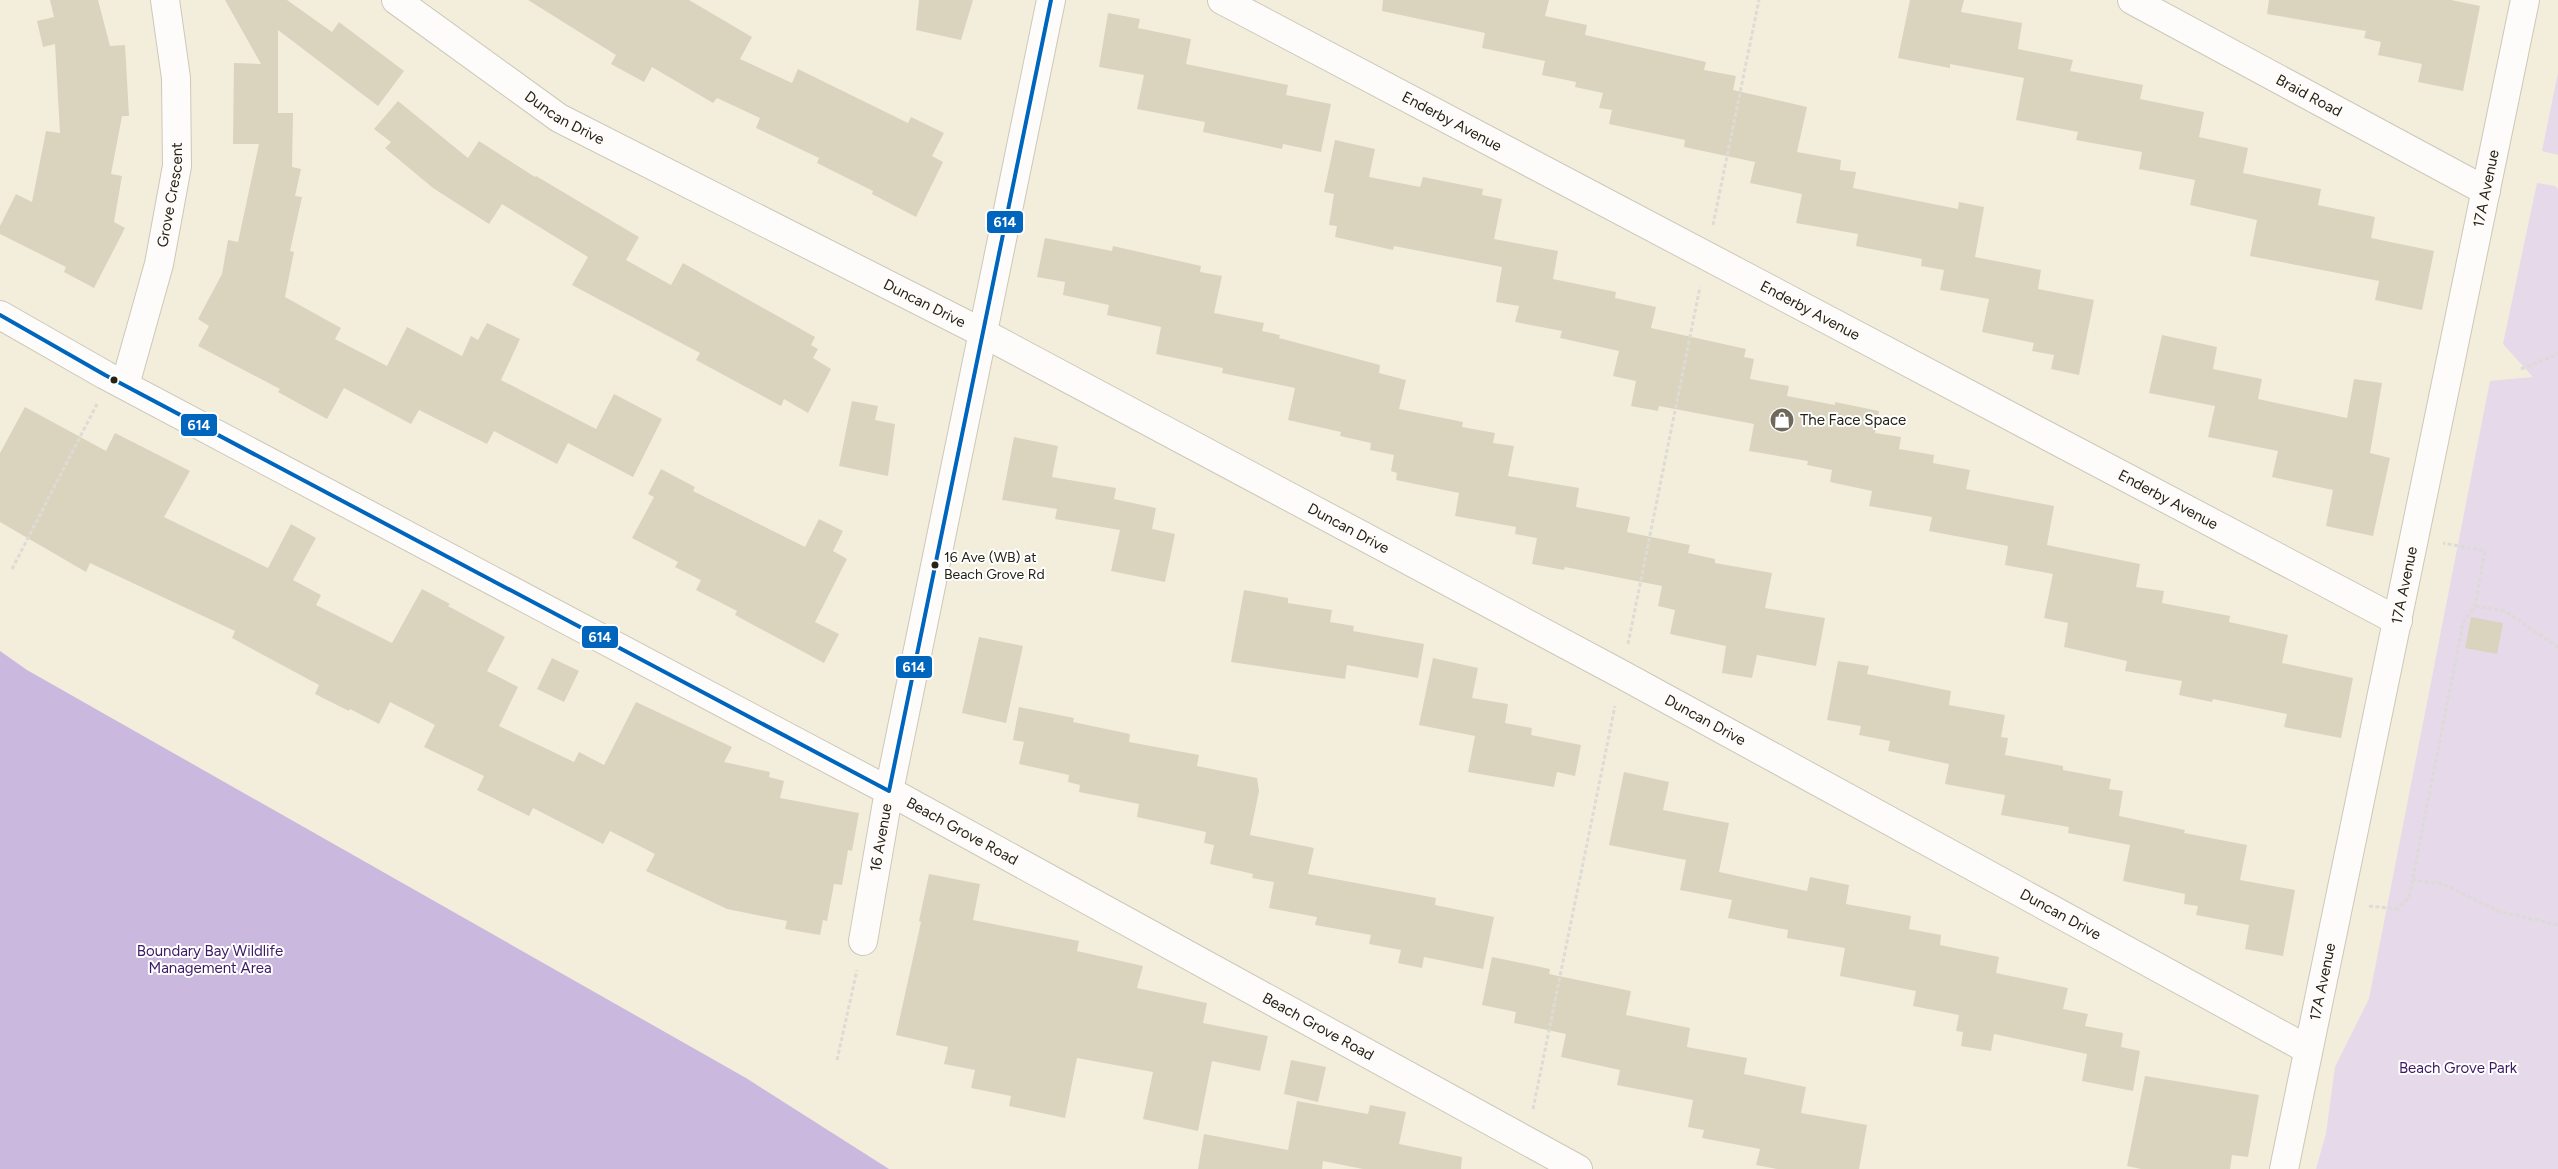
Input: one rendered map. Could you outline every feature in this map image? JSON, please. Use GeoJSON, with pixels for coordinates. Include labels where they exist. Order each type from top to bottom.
{"type":"FeatureCollection","features":[{"type":"Feature","properties":{"kind":"street","name":"Grove Crescent"},"geometry":{"type":"LineString","coordinates":[[115,380],[159,264],[178,166],[176,78],[165,0]]}},
{"type":"Feature","properties":{"kind":"street","name":"Duncan Drive"},"geometry":{"type":"LineString","coordinates":[[396,0],[559,118],[983,333],[1622,674],[2307,1049]]}},
{"type":"Feature","properties":{"kind":"street","name":"16 Avenue"},"geometry":{"type":"LineString","coordinates":[[863,941],[889,791],[1051,0]]}},
{"type":"Feature","properties":{"kind":"street","name":"Enderby Avenue"},"geometry":{"type":"LineString","coordinates":[[1222,0],[1707,254],[2398,620]]}},
{"type":"Feature","properties":{"kind":"street","name":"Braid Road"},"geometry":{"type":"LineString","coordinates":[[2132,0],[2486,191]]}},
{"type":"Feature","properties":{"kind":"street","name":"17A Avenue"},"geometry":{"type":"LineString","coordinates":[[2284,1169],[2307,1049],[2398,620],[2525,0]]}},
{"type":"Feature","properties":{"kind":"street","name":"Beach Grove Road"},"geometry":{"type":"LineString","coordinates":[[0,315],[115,380],[889,791],[1578,1169]]}},
{"type":"Feature","properties":{"kind":"path"},"geometry":{"type":"LineString","coordinates":[[1526,1141],[1759,0]]}},
{"type":"Feature","properties":{"kind":"path"},"geometry":{"type":"LineString","coordinates":[[2521,369],[2558,354]]}},
{"type":"Feature","properties":{"kind":"path"},"geometry":{"type":"LineString","coordinates":[[12,569],[100,399],[94,396],[115,380]]}},
{"type":"Feature","properties":{"kind":"path"},"geometry":{"type":"LineString","coordinates":[[2339,903],[2398,909],[2409,897],[2463,623],[2475,606],[2485,551],[2415,538]]}},
{"type":"Feature","properties":{"kind":"path"},"geometry":{"type":"LineString","coordinates":[[2475,606],[2505,611],[2558,647]]}},
{"type":"Feature","properties":{"kind":"path"},"geometry":{"type":"LineString","coordinates":[[2412,880],[2443,884],[2498,911],[2558,925]]}},
{"type":"Feature","properties":{"kind":"path"},"geometry":{"type":"LineString","coordinates":[[837,1060],[863,941]]}},
{"type":"Feature","properties":{"kind":"green space"},"geometry":{"type":"Polygon","coordinates":[[[2558,73],[2558,155],[2542,151],[2558,73]]]}},
{"type":"Feature","properties":{"kind":"green space","name":"Beach Grove Park"},"geometry":{"type":"Polygon","coordinates":[[[2537,183],[2555,186],[2558,189],[2558,1169],[2316,1169],[2326,1134],[2335,1067],[2369,999],[2490,381],[2533,377],[2503,344],[2537,183]]]}},
{"type":"Feature","properties":{"kind":"shaded area","name":"Boundary Bay Wildlife Management Area"},"geometry":{"type":"Polygon","coordinates":[[[0,651],[27,670],[746,1078],[889,1169],[0,1169],[0,651]]]}},
{"type":"Feature","properties":{"kind":"building"},"geometry":{"type":"Polygon","coordinates":[[[50,0],[98,0],[110,46],[125,45],[129,116],[122,116],[111,174],[122,176],[114,222],[125,228],[94,288],[64,272],[66,267],[0,234],[0,226],[16,194],[32,202],[46,131],[60,133],[55,44],[43,47],[37,21],[54,17],[50,0]]]}},
{"type":"Feature","properties":{"kind":"building"},"geometry":{"type":"Polygon","coordinates":[[[225,0],[287,0],[332,32],[339,22],[404,71],[378,106],[278,30],[278,113],[293,113],[292,167],[301,169],[295,196],[302,197],[290,251],[294,252],[285,297],[341,328],[335,339],[387,366],[407,327],[462,356],[471,336],[478,340],[487,323],[520,339],[501,380],[596,429],[614,394],[662,419],[633,477],[568,443],[557,464],[494,431],[487,444],[419,410],[411,424],[344,388],[327,419],[278,392],[280,389],[198,346],[209,326],[198,319],[222,274],[228,240],[238,242],[259,144],[233,144],[234,63],[261,64],[225,0]]]}},
{"type":"Feature","properties":{"kind":"building"},"geometry":{"type":"Polygon","coordinates":[[[528,0],[689,0],[752,37],[740,59],[792,83],[798,69],[908,123],[911,117],[944,133],[932,156],[943,162],[916,217],[872,194],[873,191],[817,163],[819,158],[756,128],[760,118],[717,98],[713,103],[652,67],[644,82],[611,64],[616,55],[528,0]]]}},
{"type":"Feature","properties":{"kind":"building"},"geometry":{"type":"Polygon","coordinates":[[[919,0],[973,0],[961,40],[916,30],[919,0]]]}},
{"type":"Feature","properties":{"kind":"building"},"geometry":{"type":"Polygon","coordinates":[[[1383,0],[1549,0],[1545,16],[1587,25],[1585,35],[1706,62],[1704,70],[1736,76],[1733,90],[1807,107],[1797,152],[1841,160],[1840,170],[1856,172],[1853,188],[1958,209],[1959,202],[1984,207],[1975,257],[2041,270],[2038,289],[2094,300],[2079,375],[2051,369],[2054,355],[2032,351],[2034,343],[1982,332],[1989,299],[1940,290],[1944,270],[1921,266],[1922,259],[1856,246],[1858,234],[1796,223],[1802,194],[1750,183],[1755,162],[1684,147],[1685,140],[1609,124],[1612,110],[1599,108],[1603,93],[1575,87],[1576,82],[1542,75],[1545,61],[1482,48],[1485,33],[1382,11],[1383,0]]]}},
{"type":"Feature","properties":{"kind":"building"},"geometry":{"type":"Polygon","coordinates":[[[1910,0],[1964,0],[1961,12],[2022,23],[2018,49],[2073,60],[2070,71],[2143,85],[2140,99],[2204,112],[2199,137],[2248,148],[2243,173],[2321,189],[2318,205],[2375,217],[2371,238],[2434,251],[2422,310],[2375,300],[2379,281],[2250,256],[2257,220],[2190,205],[2195,180],[2139,169],[2142,152],[2076,140],[2078,132],[2016,120],[2024,78],[1950,64],[1950,68],[1898,58],[1910,0]]]}},
{"type":"Feature","properties":{"kind":"building"},"geometry":{"type":"Polygon","coordinates":[[[2269,0],[2451,0],[2480,6],[2463,91],[2418,82],[2422,64],[2378,55],[2381,42],[2364,38],[2366,31],[2267,14],[2269,0]]]}},
{"type":"Feature","properties":{"kind":"building"},"geometry":{"type":"Polygon","coordinates":[[[1108,13],[1140,19],[1138,28],[1191,39],[1186,64],[1288,85],[1286,95],[1331,104],[1321,152],[1283,144],[1282,149],[1203,132],[1205,122],[1137,109],[1144,75],[1099,67],[1108,13]]]}},
{"type":"Feature","properties":{"kind":"building"},"geometry":{"type":"Polygon","coordinates":[[[398,101],[468,158],[479,141],[535,177],[639,237],[626,260],[671,285],[683,263],[815,337],[811,345],[818,349],[813,358],[831,369],[808,413],[784,399],[781,406],[696,360],[700,353],[572,285],[588,257],[502,204],[489,224],[433,188],[385,148],[391,142],[374,129],[398,101]]]}},
{"type":"Feature","properties":{"kind":"building"},"geometry":{"type":"Polygon","coordinates":[[[1335,140],[1375,149],[1369,177],[1420,187],[1423,177],[1483,189],[1482,195],[1502,199],[1494,239],[1558,251],[1553,279],[1616,292],[1615,298],[1656,307],[1651,328],[1746,349],[1744,357],[1754,359],[1750,379],[1789,386],[1787,396],[1835,405],[1835,402],[1879,411],[1875,433],[1901,437],[1899,449],[1934,455],[1933,463],[1970,470],[1966,489],[2054,506],[2047,545],[2140,564],[2136,587],[2164,591],[2162,603],[2230,616],[2229,622],[2288,635],[2282,663],[2353,678],[2341,738],[2284,727],[2287,714],[2213,699],[2212,702],[2179,695],[2182,681],[2125,671],[2127,661],[2064,647],[2068,623],[2044,618],[2053,574],[2005,565],[2008,546],[1929,531],[1932,517],[1869,506],[1872,491],[1830,482],[1832,470],[1807,465],[1808,461],[1749,451],[1754,424],[1659,406],[1658,411],[1631,406],[1636,381],[1613,376],[1619,351],[1560,338],[1562,331],[1515,322],[1519,306],[1496,302],[1502,267],[1394,246],[1393,250],[1335,237],[1337,226],[1329,225],[1334,194],[1324,192],[1335,140]]]}},
{"type":"Feature","properties":{"kind":"building"},"geometry":{"type":"Polygon","coordinates":[[[1045,238],[1112,251],[1113,246],[1201,266],[1200,272],[1222,276],[1214,313],[1264,323],[1262,331],[1280,335],[1279,338],[1380,365],[1379,373],[1406,380],[1399,409],[1463,422],[1462,427],[1495,433],[1493,443],[1514,446],[1508,476],[1579,488],[1576,507],[1630,517],[1627,532],[1690,545],[1688,553],[1715,559],[1715,563],[1772,573],[1765,608],[1825,618],[1816,666],[1757,655],[1752,678],[1722,673],[1726,646],[1670,634],[1675,610],[1658,606],[1662,586],[1565,567],[1564,570],[1532,564],[1537,538],[1515,534],[1516,527],[1455,516],[1459,493],[1396,480],[1397,473],[1391,471],[1394,455],[1370,450],[1371,443],[1340,436],[1341,432],[1288,420],[1295,388],[1222,373],[1223,368],[1156,354],[1161,327],[1107,315],[1109,305],[1063,295],[1065,282],[1037,277],[1045,238]]]}},
{"type":"Feature","properties":{"kind":"building"},"geometry":{"type":"Polygon","coordinates":[[[2162,335],[2217,347],[2213,369],[2262,379],[2258,399],[2347,418],[2354,379],[2382,383],[2370,453],[2390,458],[2373,536],[2326,526],[2333,490],[2272,477],[2278,451],[2208,437],[2215,406],[2149,393],[2162,335]]]}},
{"type":"Feature","properties":{"kind":"building"},"geometry":{"type":"Polygon","coordinates":[[[852,401],[878,406],[875,420],[895,424],[888,476],[839,466],[852,401]]]}},
{"type":"Feature","properties":{"kind":"building"},"geometry":{"type":"Polygon","coordinates":[[[25,407],[106,451],[115,433],[190,471],[164,517],[268,568],[291,524],[316,538],[293,580],[321,595],[316,605],[392,643],[422,589],[450,604],[448,606],[505,637],[487,671],[518,687],[499,726],[574,762],[579,752],[604,765],[636,702],[732,747],[724,762],[770,772],[769,777],[784,781],[780,798],[859,813],[852,851],[848,850],[842,885],[834,884],[827,921],[823,920],[820,935],[785,929],[787,921],[727,909],[646,871],[655,854],[610,831],[603,844],[533,808],[529,816],[477,790],[484,776],[424,747],[435,725],[390,702],[379,724],[350,709],[349,711],[315,694],[319,685],[232,638],[235,631],[90,563],[86,572],[0,522],[0,453],[25,407]]]}},
{"type":"Feature","properties":{"kind":"building"},"geometry":{"type":"Polygon","coordinates":[[[1014,437],[1058,446],[1052,477],[1116,488],[1114,499],[1156,508],[1152,529],[1175,534],[1165,582],[1111,571],[1120,530],[1055,519],[1057,509],[1002,500],[1014,437]]]}},
{"type":"Feature","properties":{"kind":"building"},"geometry":{"type":"Polygon","coordinates":[[[661,469],[695,487],[693,491],[805,547],[819,519],[843,531],[833,551],[847,559],[815,622],[839,634],[824,663],[735,615],[737,611],[696,590],[701,580],[675,567],[678,562],[632,538],[654,497],[648,494],[661,469]]]}},
{"type":"Feature","properties":{"kind":"building"},"geometry":{"type":"Polygon","coordinates":[[[1244,590],[1288,598],[1288,603],[1332,610],[1330,622],[1354,626],[1353,631],[1424,644],[1418,678],[1347,665],[1345,679],[1231,662],[1244,590]]]}},
{"type":"Feature","properties":{"kind":"building"},"geometry":{"type":"Polygon","coordinates":[[[2471,617],[2503,623],[2497,654],[2465,648],[2471,617]]]}},
{"type":"Feature","properties":{"kind":"building"},"geometry":{"type":"Polygon","coordinates":[[[979,637],[1023,646],[1006,723],[962,713],[979,637]]]}},
{"type":"Feature","properties":{"kind":"building"},"geometry":{"type":"Polygon","coordinates":[[[552,658],[579,671],[564,702],[537,689],[552,658]]]}},
{"type":"Feature","properties":{"kind":"building"},"geometry":{"type":"Polygon","coordinates":[[[1433,658],[1478,668],[1472,698],[1508,704],[1505,723],[1532,728],[1531,735],[1581,745],[1575,776],[1557,772],[1554,787],[1468,772],[1475,736],[1419,725],[1433,658]]]}},
{"type":"Feature","properties":{"kind":"building"},"geometry":{"type":"Polygon","coordinates":[[[1838,661],[1869,666],[1867,674],[1951,691],[1949,705],[2005,715],[2001,737],[2008,738],[2005,755],[2063,766],[2063,770],[2111,779],[2109,789],[2123,791],[2119,816],[2185,830],[2184,833],[2247,845],[2240,880],[2295,890],[2283,956],[2245,949],[2249,925],[2196,915],[2198,906],[2184,904],[2185,894],[2123,881],[2130,845],[2068,833],[2069,827],[2001,815],[2005,795],[1945,784],[1949,764],[1888,751],[1890,741],[1859,735],[1861,726],[1827,720],[1838,661]]]}},
{"type":"Feature","properties":{"kind":"building"},"geometry":{"type":"Polygon","coordinates":[[[1019,707],[1074,718],[1073,722],[1130,734],[1129,742],[1199,755],[1197,766],[1257,778],[1259,791],[1250,835],[1314,848],[1308,874],[1436,898],[1435,905],[1494,917],[1483,969],[1424,957],[1422,968],[1398,963],[1401,950],[1369,944],[1371,935],[1315,925],[1317,917],[1269,908],[1274,882],[1252,878],[1253,874],[1210,864],[1214,845],[1204,843],[1206,832],[1137,817],[1139,804],[1079,792],[1080,785],[1068,782],[1069,775],[1019,764],[1024,742],[1013,740],[1019,707]]]}},
{"type":"Feature","properties":{"kind":"building"},"geometry":{"type":"Polygon","coordinates":[[[1624,772],[1669,782],[1663,810],[1729,823],[1719,872],[1807,891],[1810,877],[1849,885],[1846,904],[1911,916],[1909,929],[1941,935],[1940,945],[1999,957],[1996,973],[2068,988],[2063,1009],[2088,1014],[2085,1026],[2123,1033],[2121,1047],[2140,1051],[2133,1091],[2082,1081],[2087,1054],[1994,1034],[1991,1051],[1961,1046],[1963,1032],[1956,1031],[1959,1015],[1913,1006],[1916,991],[1840,976],[1845,948],[1787,938],[1788,930],[1728,918],[1732,900],[1680,890],[1686,860],[1609,845],[1624,772]]]}},
{"type":"Feature","properties":{"kind":"building"},"geometry":{"type":"Polygon","coordinates":[[[929,874],[980,884],[973,920],[1079,941],[1077,951],[1143,966],[1137,988],[1207,1003],[1203,1023],[1268,1036],[1260,1071],[1212,1061],[1198,1131],[1143,1119],[1153,1072],[1077,1058],[1065,1118],[1009,1106],[1011,1096],[971,1088],[975,1070],[944,1064],[948,1047],[896,1035],[921,922],[919,921],[929,874]]]}},
{"type":"Feature","properties":{"kind":"building"},"geometry":{"type":"Polygon","coordinates":[[[1492,957],[1550,969],[1549,974],[1631,991],[1626,1015],[1690,1028],[1687,1047],[1747,1058],[1744,1074],[1806,1087],[1801,1113],[1867,1125],[1859,1169],[1777,1169],[1756,1165],[1760,1149],[1702,1138],[1704,1130],[1688,1127],[1693,1100],[1617,1085],[1620,1070],[1561,1057],[1566,1034],[1514,1023],[1516,1012],[1482,1005],[1492,957]]]}},
{"type":"Feature","properties":{"kind":"building"},"geometry":{"type":"Polygon","coordinates":[[[1291,1060],[1326,1067],[1318,1102],[1284,1094],[1291,1060]]]}},
{"type":"Feature","properties":{"kind":"building"},"geometry":{"type":"Polygon","coordinates":[[[2145,1076],[2259,1095],[2248,1157],[2232,1155],[2230,1169],[2141,1169],[2127,1166],[2145,1076]]]}},
{"type":"Feature","properties":{"kind":"building"},"geometry":{"type":"Polygon","coordinates":[[[1297,1101],[1368,1114],[1370,1105],[1406,1112],[1399,1144],[1462,1157],[1461,1169],[1363,1169],[1323,1161],[1322,1169],[1198,1169],[1204,1134],[1288,1150],[1297,1101]]]}},
{"type":"Feature","properties":{"kind":"transit line","name":"614"},"geometry":{"type":"LineString","coordinates":[[0,315],[105,375],[889,791],[1051,0]]}},
{"type":"Feature","properties":{"kind":"place","name":"The Face Space"},"geometry":{"type":"Point","coordinates":[1782,420]}},
{"type":"Feature","properties":{"kind":"place","name":"16 Ave (WB) at Beach Grove Rd"},"geometry":{"type":"Point","coordinates":[935,565]}}]}
